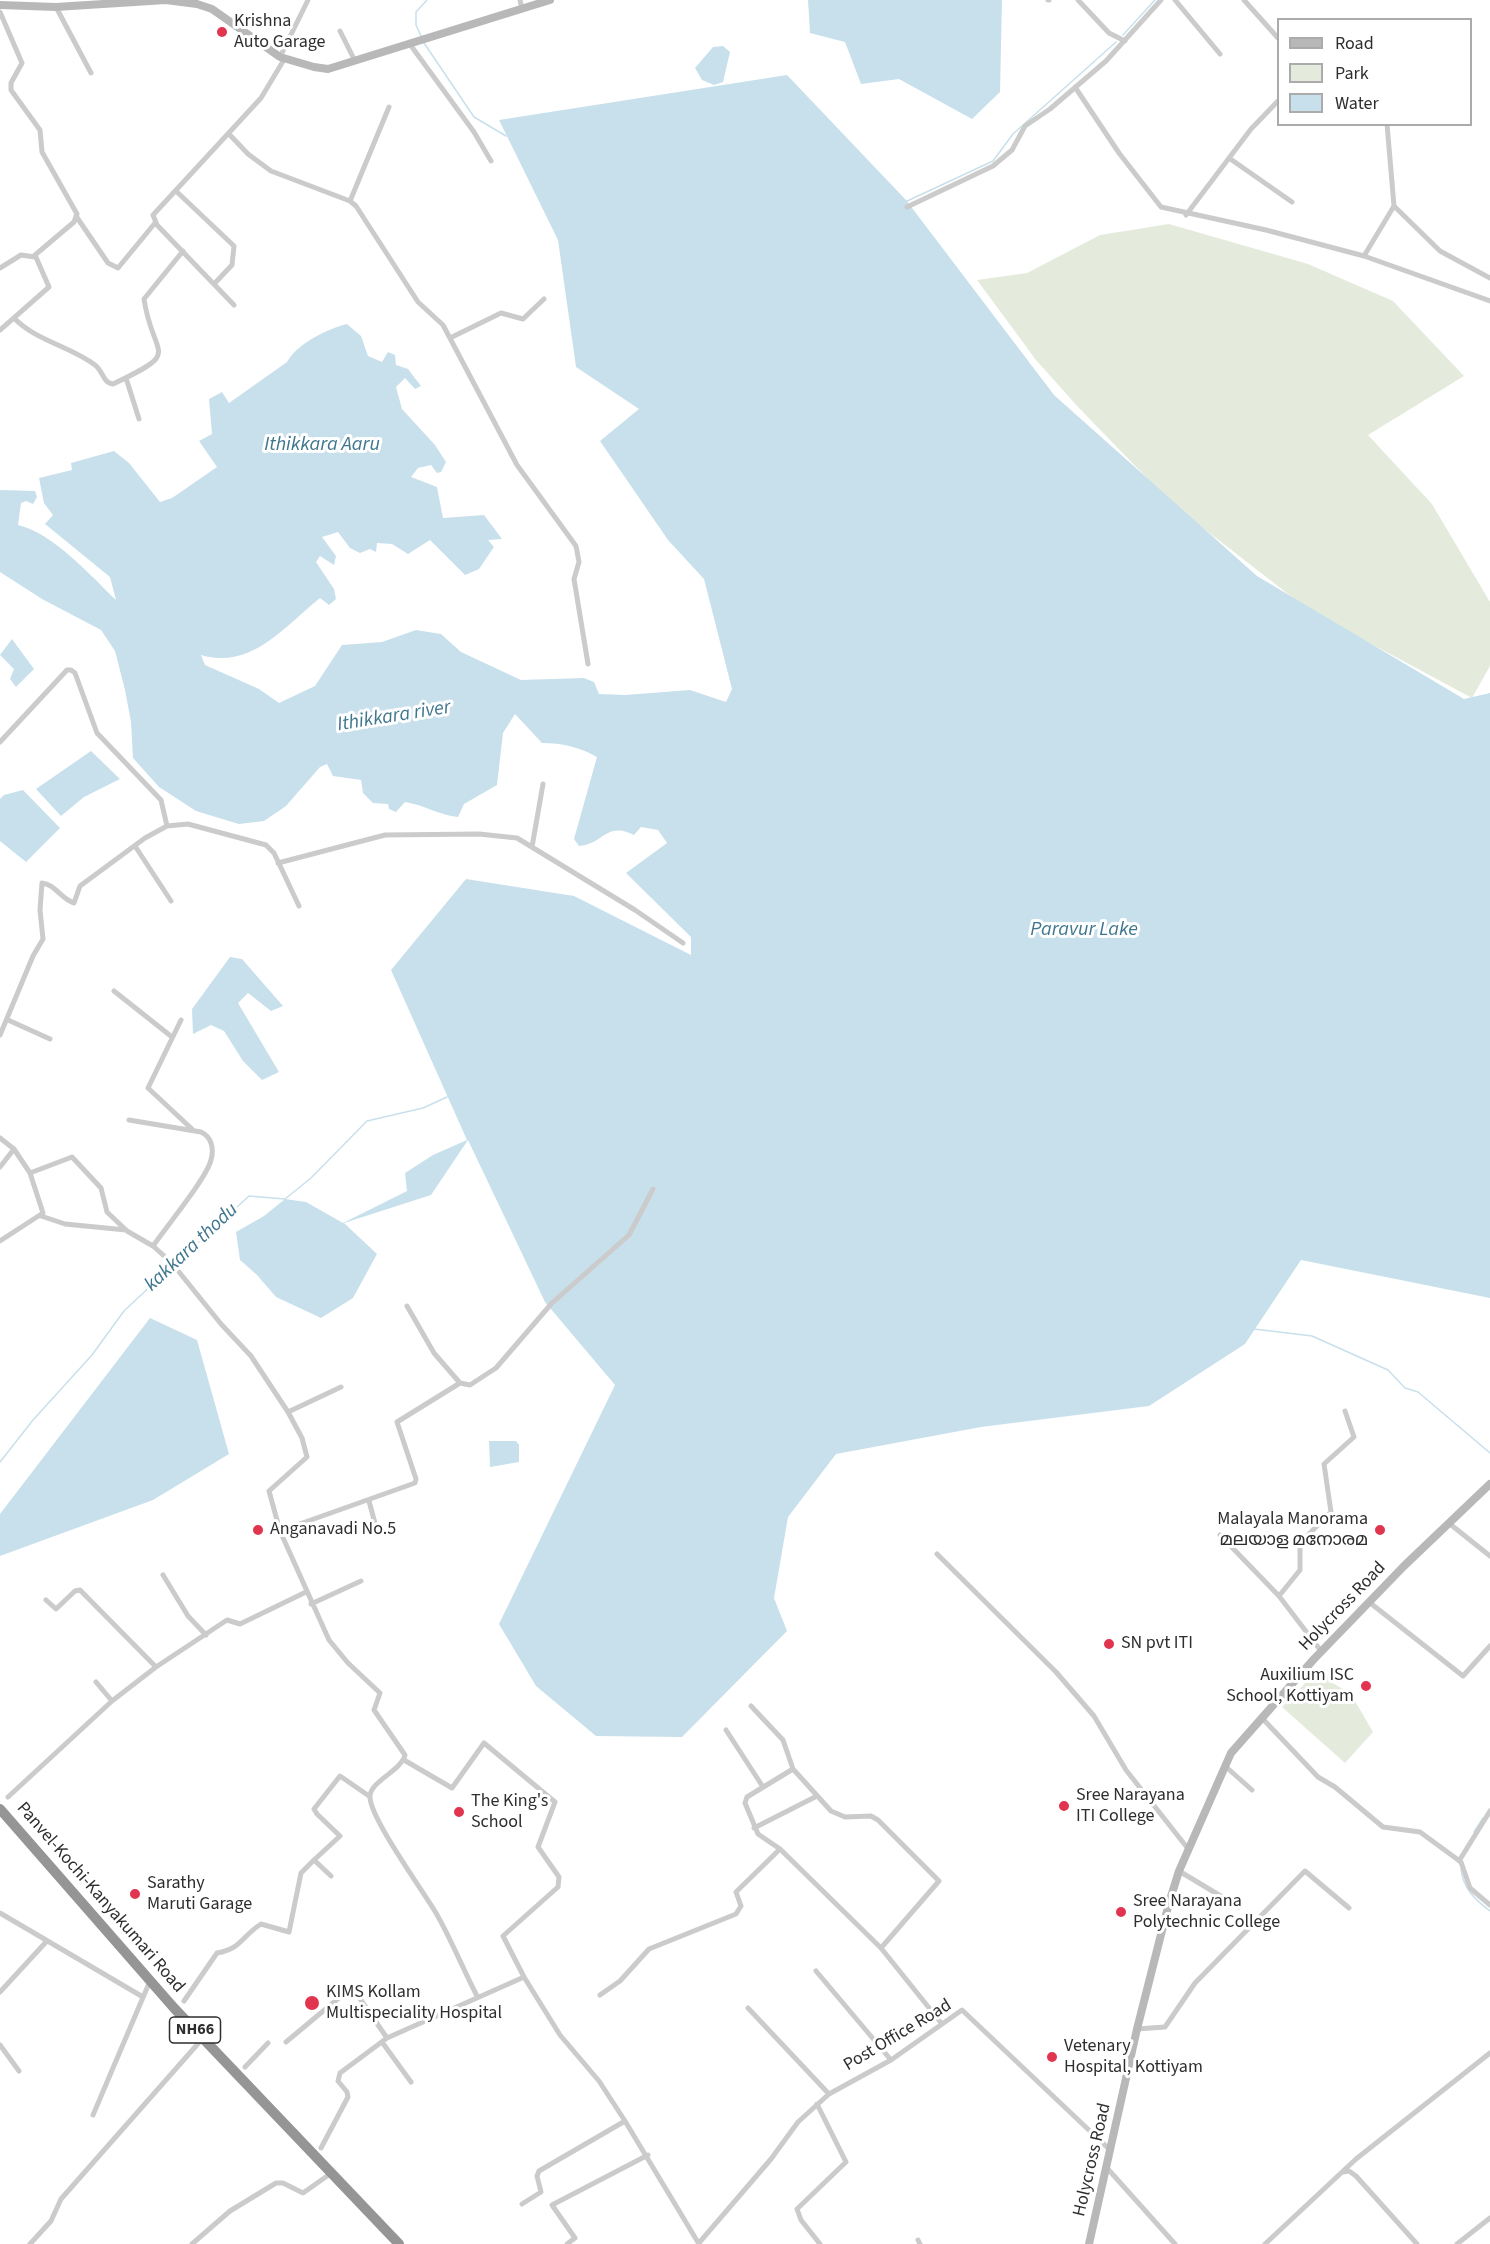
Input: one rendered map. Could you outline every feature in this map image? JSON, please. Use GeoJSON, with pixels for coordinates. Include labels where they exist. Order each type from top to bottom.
{"type":"FeatureCollection","features":[{"type":"Feature","properties":{"kind":"highway","name":"Panvel-Kochi-Kanyakumari Road"},"geometry":{"type":"LineString","coordinates":[[0,1809],[150,1981],[330,2174],[399,2244]]}},
{"type":"Feature","properties":{"kind":"main road"},"geometry":{"type":"LineString","coordinates":[[0,4],[39,3],[56,7],[166,0],[204,6],[283,58],[319,68],[336,68],[550,0]]}},
{"type":"Feature","properties":{"kind":"main road","name":"Holycross Road"},"geometry":{"type":"LineString","coordinates":[[1089,2244],[1137,2029],[1179,1871],[1231,1753],[1260,1716],[1321,1651],[1490,1484]]}},
{"type":"Feature","properties":{"kind":"street"},"geometry":{"type":"LineString","coordinates":[[234,305],[155,223],[154,214],[261,98],[283,58],[308,0]]}},
{"type":"Feature","properties":{"kind":"street"},"geometry":{"type":"LineString","coordinates":[[520,0],[522,9]]}},
{"type":"Feature","properties":{"kind":"street"},"geometry":{"type":"LineString","coordinates":[[1078,0],[1110,33],[1125,41]]}},
{"type":"Feature","properties":{"kind":"street"},"geometry":{"type":"LineString","coordinates":[[1083,5],[1089,0]]}},
{"type":"Feature","properties":{"kind":"street"},"geometry":{"type":"LineString","coordinates":[[907,207],[993,166],[1012,150],[1025,126],[1075,87],[1125,41],[1161,0]]}},
{"type":"Feature","properties":{"kind":"street"},"geometry":{"type":"LineString","coordinates":[[1175,0],[1220,54]]}},
{"type":"Feature","properties":{"kind":"street"},"geometry":{"type":"LineString","coordinates":[[1244,0],[1277,37]]}},
{"type":"Feature","properties":{"kind":"street"},"geometry":{"type":"LineString","coordinates":[[56,7],[90,73]]}},
{"type":"Feature","properties":{"kind":"street"},"geometry":{"type":"LineString","coordinates":[[0,12],[22,63],[11,83],[11,90],[40,130],[42,152],[76,216],[108,263],[118,268],[155,223]]}},
{"type":"Feature","properties":{"kind":"street"},"geometry":{"type":"LineString","coordinates":[[340,31],[356,61]]}},
{"type":"Feature","properties":{"kind":"street"},"geometry":{"type":"LineString","coordinates":[[412,42],[491,160]]}},
{"type":"Feature","properties":{"kind":"street"},"geometry":{"type":"LineString","coordinates":[[1075,87],[1157,204],[1167,210],[1266,230],[1364,256],[1490,301]]}},
{"type":"Feature","properties":{"kind":"street"},"geometry":{"type":"LineString","coordinates":[[1186,215],[1229,158],[1277,102]]}},
{"type":"Feature","properties":{"kind":"street"},"geometry":{"type":"LineString","coordinates":[[350,201],[389,107]]}},
{"type":"Feature","properties":{"kind":"street"},"geometry":{"type":"LineString","coordinates":[[1364,256],[1394,206],[1387,126]]}},
{"type":"Feature","properties":{"kind":"street"},"geometry":{"type":"LineString","coordinates":[[229,134],[248,154],[271,171],[350,201],[418,302],[439,320],[516,465],[576,546],[579,562],[574,579],[588,664]]}},
{"type":"Feature","properties":{"kind":"street"},"geometry":{"type":"LineString","coordinates":[[1229,158],[1292,202]]}},
{"type":"Feature","properties":{"kind":"street"},"geometry":{"type":"LineString","coordinates":[[176,191],[234,246],[232,265],[214,284]]}},
{"type":"Feature","properties":{"kind":"street"},"geometry":{"type":"LineString","coordinates":[[1394,206],[1440,251],[1490,278]]}},
{"type":"Feature","properties":{"kind":"street"},"geometry":{"type":"LineString","coordinates":[[35,257],[74,222],[76,216]]}},
{"type":"Feature","properties":{"kind":"street"},"geometry":{"type":"LineString","coordinates":[[14,318],[29,330],[93,364],[110,384],[126,378],[158,360],[159,350],[144,299],[183,251]]}},
{"type":"Feature","properties":{"kind":"street"},"geometry":{"type":"LineString","coordinates":[[0,268],[21,255],[35,257]]}},
{"type":"Feature","properties":{"kind":"street"},"geometry":{"type":"LineString","coordinates":[[0,330],[49,287],[35,257]]}},
{"type":"Feature","properties":{"kind":"street"},"geometry":{"type":"LineString","coordinates":[[450,338],[501,313],[523,319],[544,299]]}},
{"type":"Feature","properties":{"kind":"street"},"geometry":{"type":"LineString","coordinates":[[126,378],[140,419]]}},
{"type":"Feature","properties":{"kind":"street"},"geometry":{"type":"LineString","coordinates":[[0,742],[67,670],[71,670],[75,674],[98,733],[161,800],[168,826]]}},
{"type":"Feature","properties":{"kind":"street"},"geometry":{"type":"LineString","coordinates":[[532,847],[543,784]]}},
{"type":"Feature","properties":{"kind":"street"},"geometry":{"type":"LineString","coordinates":[[0,1035],[33,956],[43,939],[40,910],[42,883],[51,886],[66,900],[74,903],[78,887],[135,846],[168,826],[188,824],[258,841],[270,848],[299,906]]}},
{"type":"Feature","properties":{"kind":"street"},"geometry":{"type":"LineString","coordinates":[[278,862],[385,835],[479,834],[517,838],[635,910],[682,943]]}},
{"type":"Feature","properties":{"kind":"street"},"geometry":{"type":"LineString","coordinates":[[135,846],[171,902]]}},
{"type":"Feature","properties":{"kind":"street"},"geometry":{"type":"LineString","coordinates":[[114,991],[172,1037]]}},
{"type":"Feature","properties":{"kind":"street"},"geometry":{"type":"LineString","coordinates":[[8,1020],[50,1040]]}},
{"type":"Feature","properties":{"kind":"street"},"geometry":{"type":"LineString","coordinates":[[181,1020],[148,1088],[194,1131]]}},
{"type":"Feature","properties":{"kind":"street"},"geometry":{"type":"LineString","coordinates":[[129,1120],[201,1132],[210,1138],[212,1157],[209,1166],[153,1246]]}},
{"type":"Feature","properties":{"kind":"street"},"geometry":{"type":"LineString","coordinates":[[0,1138],[14,1149],[30,1173],[43,1210],[42,1215]]}},
{"type":"Feature","properties":{"kind":"street"},"geometry":{"type":"LineString","coordinates":[[0,1167],[14,1149]]}},
{"type":"Feature","properties":{"kind":"street"},"geometry":{"type":"LineString","coordinates":[[30,1173],[72,1156],[99,1186],[106,1210],[126,1230],[153,1246],[180,1271],[221,1324],[251,1356],[288,1412],[302,1438],[307,1456],[269,1491],[280,1531],[329,1640],[348,1663],[380,1693],[374,1710],[403,1751],[404,1760]]}},
{"type":"Feature","properties":{"kind":"street"},"geometry":{"type":"LineString","coordinates":[[407,1306],[434,1353],[460,1383],[470,1385],[496,1368],[552,1303],[629,1234],[653,1189]]}},
{"type":"Feature","properties":{"kind":"street"},"geometry":{"type":"LineString","coordinates":[[42,1215],[65,1224],[126,1230]]}},
{"type":"Feature","properties":{"kind":"street"},"geometry":{"type":"LineString","coordinates":[[0,1241],[42,1215]]}},
{"type":"Feature","properties":{"kind":"street"},"geometry":{"type":"LineString","coordinates":[[280,1531],[369,1501],[416,1481],[397,1422],[460,1383]]}},
{"type":"Feature","properties":{"kind":"street"},"geometry":{"type":"LineString","coordinates":[[288,1412],[341,1387]]}},
{"type":"Feature","properties":{"kind":"street"},"geometry":{"type":"LineString","coordinates":[[1279,1596],[1300,1570],[1300,1543],[1331,1512],[1324,1464],[1353,1437],[1345,1411]]}},
{"type":"Feature","properties":{"kind":"street"},"geometry":{"type":"LineString","coordinates":[[369,1501],[377,1531]]}},
{"type":"Feature","properties":{"kind":"street"},"geometry":{"type":"LineString","coordinates":[[1450,1524],[1490,1556]]}},
{"type":"Feature","properties":{"kind":"street"},"geometry":{"type":"LineString","coordinates":[[1220,1535],[1279,1596],[1321,1651]]}},
{"type":"Feature","properties":{"kind":"street"},"geometry":{"type":"LineString","coordinates":[[937,1554],[1056,1672],[1094,1716],[1132,1779],[1189,1850]]}},
{"type":"Feature","properties":{"kind":"street"},"geometry":{"type":"LineString","coordinates":[[163,1575],[188,1616],[206,1635]]}},
{"type":"Feature","properties":{"kind":"street"},"geometry":{"type":"LineString","coordinates":[[311,1604],[361,1581]]}},
{"type":"Feature","properties":{"kind":"street"},"geometry":{"type":"LineString","coordinates":[[46,1600],[56,1609],[75,1591],[80,1590],[156,1667]]}},
{"type":"Feature","properties":{"kind":"street"},"geometry":{"type":"LineString","coordinates":[[8,1797],[112,1701],[156,1667],[227,1620],[240,1624],[306,1592]]}},
{"type":"Feature","properties":{"kind":"street"},"geometry":{"type":"LineString","coordinates":[[1369,1602],[1463,1676],[1490,1646]]}},
{"type":"Feature","properties":{"kind":"street"},"geometry":{"type":"LineString","coordinates":[[96,1682],[112,1701]]}},
{"type":"Feature","properties":{"kind":"street"},"geometry":{"type":"LineString","coordinates":[[751,1706],[783,1740],[793,1768],[837,1815],[871,1816],[878,1820],[939,1881],[880,1948]]}},
{"type":"Feature","properties":{"kind":"street"},"geometry":{"type":"LineString","coordinates":[[1260,1716],[1318,1777],[1335,1787],[1383,1827],[1420,1832],[1459,1861],[1463,1865],[1470,1888],[1490,1905]]}},
{"type":"Feature","properties":{"kind":"street"},"geometry":{"type":"LineString","coordinates":[[726,1730],[763,1787]]}},
{"type":"Feature","properties":{"kind":"street"},"geometry":{"type":"LineString","coordinates":[[404,1760],[452,1788],[484,1743],[555,1802],[538,1847],[559,1877],[558,1887],[503,1936],[524,1977],[560,2034],[599,2081],[648,2155],[699,2244]]}},
{"type":"Feature","properties":{"kind":"street"},"geometry":{"type":"LineString","coordinates":[[369,1796],[373,1788],[404,1760]]}},
{"type":"Feature","properties":{"kind":"street"},"geometry":{"type":"LineString","coordinates":[[1225,1766],[1252,1790]]}},
{"type":"Feature","properties":{"kind":"street"},"geometry":{"type":"LineString","coordinates":[[793,1768],[745,1801],[754,1828],[758,1834],[780,1849],[880,1948],[942,2024]]}},
{"type":"Feature","properties":{"kind":"street"},"geometry":{"type":"LineString","coordinates":[[184,2001],[217,1953],[232,1950],[247,1933],[261,1924],[289,1932],[301,1873],[340,1836],[315,1811],[336,1777],[343,1776],[369,1796],[388,1838],[437,1915],[477,1996]]}},
{"type":"Feature","properties":{"kind":"street"},"geometry":{"type":"LineString","coordinates":[[754,1828],[817,1796]]}},
{"type":"Feature","properties":{"kind":"street"},"geometry":{"type":"LineString","coordinates":[[1459,1861],[1490,1811]]}},
{"type":"Feature","properties":{"kind":"street"},"geometry":{"type":"LineString","coordinates":[[912,1854],[918,1847]]}},
{"type":"Feature","properties":{"kind":"street"},"geometry":{"type":"LineString","coordinates":[[600,1995],[620,1981],[649,1948],[736,1914],[741,1906],[736,1892],[780,1849]]}},
{"type":"Feature","properties":{"kind":"street"},"geometry":{"type":"LineString","coordinates":[[314,1860],[331,1876]]}},
{"type":"Feature","properties":{"kind":"street"},"geometry":{"type":"LineString","coordinates":[[1179,1871],[1239,1907]]}},
{"type":"Feature","properties":{"kind":"street"},"geometry":{"type":"LineString","coordinates":[[1137,2029],[1164,2027],[1196,1983],[1305,1871],[1349,1908]]}},
{"type":"Feature","properties":{"kind":"street"},"geometry":{"type":"LineString","coordinates":[[0,1914],[143,1997]]}},
{"type":"Feature","properties":{"kind":"street"},"geometry":{"type":"LineString","coordinates":[[0,1992],[46,1942]]}},
{"type":"Feature","properties":{"kind":"street"},"geometry":{"type":"LineString","coordinates":[[816,1971],[891,2060]]}},
{"type":"Feature","properties":{"kind":"street"},"geometry":{"type":"LineString","coordinates":[[321,2148],[348,2097],[347,2092],[338,2081],[338,2075],[384,2040],[477,1996],[524,1977]]}},
{"type":"Feature","properties":{"kind":"street"},"geometry":{"type":"LineString","coordinates":[[93,2115],[150,1981]]}},
{"type":"Feature","properties":{"kind":"street"},"geometry":{"type":"LineString","coordinates":[[286,2042],[352,1987],[411,2082]]}},
{"type":"Feature","properties":{"kind":"street"},"geometry":{"type":"LineString","coordinates":[[748,2008],[829,2094]]}},
{"type":"Feature","properties":{"kind":"street","name":"Post Office Road"},"geometry":{"type":"LineString","coordinates":[[699,2244],[771,2159],[798,2122],[817,2104],[829,2094],[891,2060],[962,2010],[1110,2150]]}},
{"type":"Feature","properties":{"kind":"street"},"geometry":{"type":"LineString","coordinates":[[30,2244],[51,2221],[61,2199],[203,2038]]}},
{"type":"Feature","properties":{"kind":"street"},"geometry":{"type":"LineString","coordinates":[[245,2067],[268,2043]]}},
{"type":"Feature","properties":{"kind":"street"},"geometry":{"type":"LineString","coordinates":[[0,2045],[19,2071]]}},
{"type":"Feature","properties":{"kind":"street"},"geometry":{"type":"LineString","coordinates":[[1269,2243],[1341,2172],[1490,2053]]}},
{"type":"Feature","properties":{"kind":"street"},"geometry":{"type":"LineString","coordinates":[[817,2104],[846,2162],[797,2209],[801,2220],[820,2244]]}},
{"type":"Feature","properties":{"kind":"street"},"geometry":{"type":"LineString","coordinates":[[522,2204],[541,2192],[537,2176],[539,2171],[626,2121]]}},
{"type":"Feature","properties":{"kind":"street"},"geometry":{"type":"LineString","coordinates":[[567,2244],[575,2238],[552,2205],[648,2155]]}},
{"type":"Feature","properties":{"kind":"street"},"geometry":{"type":"LineString","coordinates":[[1107,2168],[1175,2244]]}},
{"type":"Feature","properties":{"kind":"street"},"geometry":{"type":"LineString","coordinates":[[1341,2172],[1349,2171],[1356,2176],[1417,2244]]}},
{"type":"Feature","properties":{"kind":"street"},"geometry":{"type":"LineString","coordinates":[[192,2244],[230,2211],[276,2183],[283,2183],[303,2193],[330,2174]]}},
{"type":"Feature","properties":{"kind":"street"},"geometry":{"type":"LineString","coordinates":[[1457,2244],[1490,2218]]}},
{"type":"Feature","properties":{"kind":"green space"},"geometry":{"type":"Polygon","coordinates":[[[1169,224],[1308,264],[1393,301],[1464,376],[1368,435],[1432,504],[1490,602],[1490,666],[1472,698],[1310,611],[1172,504],[1036,360],[977,280],[1027,273],[1100,235],[1169,224]]]}},
{"type":"Feature","properties":{"kind":"green space"},"geometry":{"type":"Polygon","coordinates":[[[1320,1668],[1331,1682],[1346,1691],[1355,1701],[1373,1732],[1345,1763],[1282,1707],[1320,1668]]]}},
{"type":"Feature","properties":{"kind":"water"},"geometry":{"type":"Polygon","coordinates":[[[808,0],[1002,0],[1000,92],[972,119],[899,79],[861,84],[845,42],[810,33],[808,0]]]}},
{"type":"Feature","properties":{"kind":"water"},"geometry":{"type":"Polygon","coordinates":[[[723,46],[730,52],[723,82],[714,85],[702,80],[695,68],[713,47],[723,46]]]}},
{"type":"Feature","properties":{"kind":"water","name":"Paravur Lake"},"geometry":{"type":"Polygon","coordinates":[[[787,75],[906,200],[1054,395],[1257,576],[1464,699],[1490,693],[1490,1298],[1301,1260],[1245,1344],[1149,1406],[981,1427],[836,1454],[788,1517],[774,1598],[787,1631],[682,1737],[596,1736],[536,1686],[499,1624],[615,1385],[545,1302],[468,1140],[431,1195],[344,1223],[377,1254],[353,1298],[321,1318],[276,1297],[240,1260],[236,1232],[264,1216],[285,1199],[306,1202],[343,1223],[407,1191],[405,1173],[433,1155],[467,1140],[391,970],[466,879],[574,896],[691,955],[691,937],[626,873],[667,843],[658,830],[641,827],[634,835],[625,831],[611,832],[579,846],[574,839],[597,757],[570,746],[542,743],[515,714],[503,733],[497,785],[464,804],[458,817],[405,802],[396,812],[389,809],[388,804],[373,803],[363,793],[361,780],[333,776],[327,764],[320,767],[286,806],[264,821],[239,824],[196,811],[159,787],[133,758],[131,722],[125,690],[115,651],[101,630],[42,599],[0,572],[0,490],[35,491],[37,497],[33,504],[26,501],[21,503],[18,525],[31,529],[58,546],[116,600],[110,577],[45,524],[53,515],[44,503],[39,478],[72,470],[71,463],[114,451],[129,463],[160,502],[172,498],[217,467],[199,441],[212,434],[209,399],[222,392],[229,403],[287,362],[306,343],[322,333],[347,324],[361,336],[368,356],[382,362],[388,352],[395,355],[396,365],[408,369],[421,386],[415,389],[405,378],[396,387],[402,409],[435,445],[446,462],[441,472],[437,473],[431,465],[418,468],[411,477],[437,487],[443,518],[484,515],[502,539],[488,540],[494,547],[479,569],[465,575],[430,540],[408,554],[392,544],[377,543],[376,552],[370,549],[360,553],[350,548],[338,532],[322,537],[336,556],[334,565],[320,556],[316,562],[334,589],[336,599],[329,605],[320,598],[280,633],[251,651],[219,658],[201,655],[205,665],[259,689],[279,703],[315,686],[342,645],[382,642],[416,630],[441,634],[461,652],[521,680],[584,678],[594,682],[599,694],[625,695],[690,690],[726,702],[732,689],[704,579],[668,540],[600,441],[639,409],[576,367],[558,240],[499,120],[787,75]]]}},
{"type":"Feature","properties":{"kind":"water"},"geometry":{"type":"Polygon","coordinates":[[[12,639],[34,669],[16,687],[10,679],[14,669],[0,655],[12,639]]]}},
{"type":"Feature","properties":{"kind":"water"},"geometry":{"type":"Polygon","coordinates":[[[91,751],[120,779],[84,797],[61,816],[36,789],[91,751]]]}},
{"type":"Feature","properties":{"kind":"water"},"geometry":{"type":"Polygon","coordinates":[[[23,790],[60,828],[26,862],[0,841],[0,799],[4,795],[23,790]]]}},
{"type":"Feature","properties":{"kind":"water"},"geometry":{"type":"Polygon","coordinates":[[[230,957],[242,959],[283,1006],[271,1011],[248,993],[238,1003],[279,1072],[262,1080],[243,1061],[224,1031],[211,1025],[193,1034],[192,1009],[230,957]]]}},
{"type":"Feature","properties":{"kind":"water"},"geometry":{"type":"Polygon","coordinates":[[[150,1318],[197,1340],[229,1454],[153,1500],[0,1556],[0,1514],[150,1318]]]}},
{"type":"Feature","properties":{"kind":"water"},"geometry":{"type":"Polygon","coordinates":[[[489,1441],[516,1441],[519,1445],[519,1462],[490,1467],[489,1441]]]}},
{"type":"Feature","properties":{"kind":"waterway"},"geometry":{"type":"LineString","coordinates":[[421,36],[416,25],[416,12],[427,0]]}},
{"type":"Feature","properties":{"kind":"waterway"},"geometry":{"type":"LineString","coordinates":[[1123,35],[1155,0]]}},
{"type":"Feature","properties":{"kind":"waterway"},"geometry":{"type":"LineString","coordinates":[[905,202],[993,161],[1013,134],[1116,42]]}},
{"type":"Feature","properties":{"kind":"waterway"},"geometry":{"type":"LineString","coordinates":[[424,43],[474,117],[506,136]]}},
{"type":"Feature","properties":{"kind":"waterway","name":"kakkara thodu"},"geometry":{"type":"LineString","coordinates":[[175,1264],[249,1196],[285,1199],[311,1178],[367,1121],[423,1108],[447,1097]]}},
{"type":"Feature","properties":{"kind":"waterway","name":"kakkara thodu"},"geometry":{"type":"LineString","coordinates":[[0,1462],[33,1420],[92,1355],[124,1311],[171,1267]]}},
{"type":"Feature","properties":{"kind":"waterway"},"geometry":{"type":"LineString","coordinates":[[1254,1329],[1312,1336],[1388,1370],[1405,1388],[1418,1392],[1490,1453]]}},
{"type":"Feature","properties":{"kind":"waterway"},"geometry":{"type":"LineString","coordinates":[[1474,1832],[1483,1818]]}},
{"type":"Feature","properties":{"kind":"waterway"},"geometry":{"type":"LineString","coordinates":[[1461,1869],[1464,1882],[1471,1893],[1490,1911]]}},
{"type":"Feature","properties":{"kind":"place","name":"Krishna Auto Garage"},"geometry":{"type":"Point","coordinates":[222,32]}},
{"type":"Feature","properties":{"kind":"place","name":"Anganavadi No.5"},"geometry":{"type":"Point","coordinates":[258,1530]}},
{"type":"Feature","properties":{"kind":"place","name":"Malayala Manorama മലയാള മനോരമ"},"geometry":{"type":"Point","coordinates":[1380,1530]}},
{"type":"Feature","properties":{"kind":"place","name":"SN pvt ITI"},"geometry":{"type":"Point","coordinates":[1109,1644]}},
{"type":"Feature","properties":{"kind":"place","name":"Auxilium ISC School, Kottiyam"},"geometry":{"type":"Point","coordinates":[1366,1686]}},
{"type":"Feature","properties":{"kind":"place","name":"Sree Narayana ITI College"},"geometry":{"type":"Point","coordinates":[1064,1806]}},
{"type":"Feature","properties":{"kind":"place","name":"The King's School"},"geometry":{"type":"Point","coordinates":[459,1812]}},
{"type":"Feature","properties":{"kind":"place","name":"Sarathy Maruti Garage"},"geometry":{"type":"Point","coordinates":[135,1894]}},
{"type":"Feature","properties":{"kind":"place","name":"Sree Narayana Polytechnic College"},"geometry":{"type":"Point","coordinates":[1121,1912]}},
{"type":"Feature","properties":{"kind":"place","name":"KIMS Kollam Multispeciality Hospital"},"geometry":{"type":"Point","coordinates":[312,2003]}},
{"type":"Feature","properties":{"kind":"place","name":"Vetenary Hospital, Kottiyam"},"geometry":{"type":"Point","coordinates":[1052,2057]}},
{"type":"Feature","properties":{"kind":"water label","name":"Ithikkara Aaru"},"geometry":{"type":"Point","coordinates":[322,446]}},
{"type":"Feature","properties":{"kind":"water label","name":"Ithikkara river"},"geometry":{"type":"Point","coordinates":[394,717]}}]}
